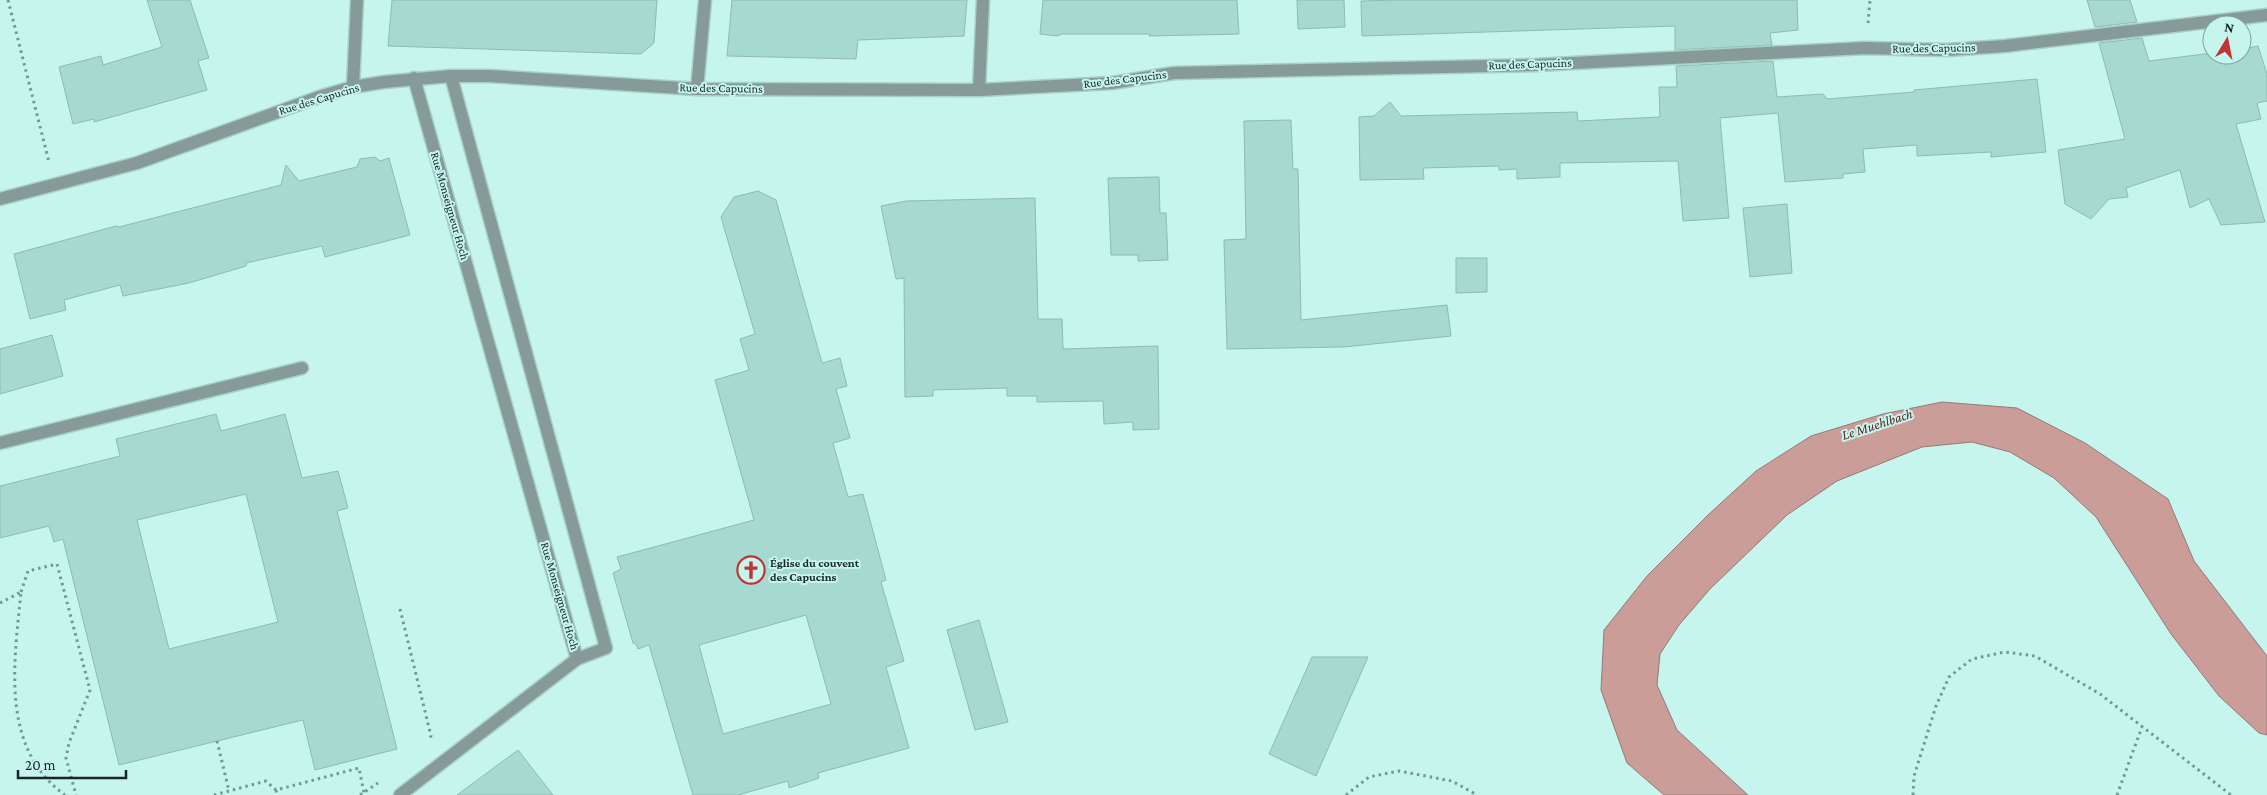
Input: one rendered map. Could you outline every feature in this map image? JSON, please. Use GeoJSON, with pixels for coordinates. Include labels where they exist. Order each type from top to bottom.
{"type":"FeatureCollection","features":[{"type":"Feature","properties":{"kind":"street"},"geometry":{"type":"LineString","coordinates":[[353,87],[357,0]]}},
{"type":"Feature","properties":{"kind":"street"},"geometry":{"type":"LineString","coordinates":[[697,89],[705,0]]}},
{"type":"Feature","properties":{"kind":"street"},"geometry":{"type":"LineString","coordinates":[[979,90],[983,0]]}},
{"type":"Feature","properties":{"kind":"street","name":"Rue des Capucins"},"geometry":{"type":"LineString","coordinates":[[0,199],[137,163],[322,96],[353,87],[414,78],[489,76],[697,89],[979,90],[1112,83],[1174,72],[1535,65],[1866,48],[1947,50],[2004,46],[2267,15]]}},
{"type":"Feature","properties":{"kind":"street","name":"Rue Monseigneur Hoch"},"geometry":{"type":"LineString","coordinates":[[414,78],[578,659],[606,648],[451,76]]}},
{"type":"Feature","properties":{"kind":"street"},"geometry":{"type":"LineString","coordinates":[[0,443],[302,368]]}},
{"type":"Feature","properties":{"kind":"street"},"geometry":{"type":"LineString","coordinates":[[400,795],[578,659]]}},
{"type":"Feature","properties":{"kind":"path"},"geometry":{"type":"LineString","coordinates":[[8,0],[55,184]]}},
{"type":"Feature","properties":{"kind":"path"},"geometry":{"type":"LineString","coordinates":[[65,795],[48,784],[28,756],[17,723],[12,686],[20,592],[28,571],[58,564],[90,690],[69,743],[66,758],[76,795]]}},
{"type":"Feature","properties":{"kind":"path"},"geometry":{"type":"LineString","coordinates":[[0,603],[20,592]]}},
{"type":"Feature","properties":{"kind":"path"},"geometry":{"type":"LineString","coordinates":[[400,609],[431,736],[427,745]]}},
{"type":"Feature","properties":{"kind":"path"},"geometry":{"type":"LineString","coordinates":[[1913,795],[1914,776],[1936,706],[1950,677],[1972,659],[2005,652],[2035,656],[2100,694],[2230,795]]}},
{"type":"Feature","properties":{"kind":"path"},"geometry":{"type":"LineString","coordinates":[[2118,795],[2142,726]]}},
{"type":"Feature","properties":{"kind":"path"},"geometry":{"type":"LineString","coordinates":[[218,741],[229,791]]}},
{"type":"Feature","properties":{"kind":"path"},"geometry":{"type":"LineString","coordinates":[[276,790],[359,768],[362,794],[386,778]]}},
{"type":"Feature","properties":{"kind":"path"},"geometry":{"type":"LineString","coordinates":[[1346,795],[1369,778],[1399,771],[1452,780],[1477,795]]}},
{"type":"Feature","properties":{"kind":"path"},"geometry":{"type":"LineString","coordinates":[[214,795],[266,781],[276,790],[277,795]]}},
{"type":"Feature","properties":{"kind":"water","name":"Le Muehlbach"},"geometry":{"type":"Polygon","coordinates":[[[1942,402],[2017,408],[2085,443],[2168,499],[2194,561],[2267,656],[2267,735],[2259,733],[2219,696],[2171,634],[2096,517],[2054,478],[2010,452],[1972,442],[1922,447],[1837,481],[1787,515],[1710,589],[1679,625],[1660,654],[1657,685],[1677,730],[1748,795],[1664,795],[1627,763],[1601,690],[1604,630],[1647,576],[1708,515],[1756,471],[1811,436],[1883,414],[1942,402]]]}},
{"type":"Feature","properties":{"kind":"building"},"geometry":{"type":"Polygon","coordinates":[[[147,0],[190,0],[209,58],[198,61],[207,90],[94,122],[94,119],[73,124],[59,67],[101,56],[103,65],[162,47],[147,0]]]}},
{"type":"Feature","properties":{"kind":"building"},"geometry":{"type":"Polygon","coordinates":[[[392,0],[657,0],[654,43],[641,54],[388,46],[392,0]]]}},
{"type":"Feature","properties":{"kind":"building"},"geometry":{"type":"Polygon","coordinates":[[[732,0],[967,0],[964,36],[858,40],[856,59],[727,56],[732,0]]]}},
{"type":"Feature","properties":{"kind":"building"},"geometry":{"type":"Polygon","coordinates":[[[1043,0],[1237,0],[1239,34],[1149,36],[1150,34],[1062,34],[1057,36],[1040,34],[1043,0]]]}},
{"type":"Feature","properties":{"kind":"building"},"geometry":{"type":"Polygon","coordinates":[[[1297,0],[1344,0],[1345,27],[1298,29],[1297,0]]]}},
{"type":"Feature","properties":{"kind":"building"},"geometry":{"type":"Polygon","coordinates":[[[1797,0],[1798,30],[1770,33],[1772,45],[1675,50],[1675,26],[1362,36],[1361,1],[1797,0]]]}},
{"type":"Feature","properties":{"kind":"building"},"geometry":{"type":"Polygon","coordinates":[[[2087,0],[2130,0],[2137,22],[2095,27],[2087,0]]]}},
{"type":"Feature","properties":{"kind":"building"},"geometry":{"type":"Polygon","coordinates":[[[2142,38],[2149,61],[2202,54],[2202,65],[2252,65],[2252,47],[2258,46],[2267,74],[2267,101],[2257,103],[2261,119],[2236,124],[2265,222],[2221,225],[2209,199],[2190,208],[2180,170],[2126,188],[2128,197],[2109,199],[2091,219],[2065,204],[2058,150],[2125,139],[2099,43],[2142,38]]]}},
{"type":"Feature","properties":{"kind":"building"},"geometry":{"type":"Polygon","coordinates":[[[1773,61],[1777,97],[1823,94],[1827,99],[2037,79],[2046,152],[1991,157],[1991,152],[1917,156],[1917,145],[1863,149],[1865,172],[1843,174],[1843,178],[1785,182],[1778,113],[1720,118],[1729,218],[1683,221],[1678,161],[1560,163],[1560,177],[1517,179],[1517,169],[1499,170],[1499,166],[1423,168],[1424,179],[1360,180],[1359,117],[1374,116],[1390,102],[1401,116],[1577,112],[1578,121],[1660,117],[1659,87],[1677,87],[1676,66],[1773,61]]]}},
{"type":"Feature","properties":{"kind":"building"},"geometry":{"type":"Polygon","coordinates":[[[1291,120],[1293,169],[1298,169],[1301,320],[1447,305],[1451,336],[1344,347],[1227,349],[1224,240],[1246,239],[1244,121],[1291,120]]]}},
{"type":"Feature","properties":{"kind":"building"},"geometry":{"type":"Polygon","coordinates":[[[375,157],[380,161],[389,158],[410,235],[325,257],[322,246],[246,263],[246,266],[189,283],[123,296],[120,285],[64,300],[66,310],[30,319],[14,254],[116,226],[119,227],[281,185],[286,165],[299,181],[357,167],[360,159],[375,157]]]}},
{"type":"Feature","properties":{"kind":"building"},"geometry":{"type":"Polygon","coordinates":[[[1159,177],[1160,213],[1166,213],[1168,260],[1138,261],[1138,255],[1111,255],[1108,178],[1159,177]]]}},
{"type":"Feature","properties":{"kind":"building"},"geometry":{"type":"Polygon","coordinates":[[[758,191],[776,200],[822,363],[840,358],[847,386],[836,389],[850,438],[833,443],[848,497],[863,494],[886,580],[881,582],[904,661],[886,667],[909,748],[818,773],[819,778],[789,788],[788,781],[738,795],[693,795],[649,645],[638,649],[636,644],[633,643],[613,573],[621,569],[617,557],[754,520],[715,380],[749,370],[740,339],[755,334],[721,217],[734,197],[758,191]],[[806,615],[699,645],[723,734],[831,704],[806,615]]]}},
{"type":"Feature","properties":{"kind":"building"},"geometry":{"type":"Polygon","coordinates":[[[1035,198],[1038,319],[1062,319],[1063,349],[1158,346],[1159,429],[1133,430],[1133,422],[1104,424],[1103,401],[1037,402],[1037,396],[1007,396],[1007,388],[933,390],[933,396],[905,397],[904,278],[896,279],[881,206],[906,201],[1035,198]]]}},
{"type":"Feature","properties":{"kind":"building"},"geometry":{"type":"Polygon","coordinates":[[[1787,204],[1792,273],[1750,277],[1743,208],[1787,204]]]}},
{"type":"Feature","properties":{"kind":"building"},"geometry":{"type":"Polygon","coordinates":[[[1456,258],[1487,258],[1487,292],[1456,293],[1456,258]]]}},
{"type":"Feature","properties":{"kind":"building"},"geometry":{"type":"Polygon","coordinates":[[[52,335],[63,376],[0,394],[0,349],[52,335]]]}},
{"type":"Feature","properties":{"kind":"building"},"geometry":{"type":"Polygon","coordinates":[[[216,414],[221,431],[285,414],[302,478],[338,471],[348,508],[337,511],[397,749],[315,770],[303,720],[119,765],[63,539],[54,542],[49,526],[0,538],[0,486],[120,456],[116,439],[216,414]],[[246,494],[137,520],[169,649],[278,622],[246,494]]]}},
{"type":"Feature","properties":{"kind":"building"},"geometry":{"type":"Polygon","coordinates":[[[979,620],[1008,722],[975,730],[947,630],[979,620]]]}},
{"type":"Feature","properties":{"kind":"building"},"geometry":{"type":"Polygon","coordinates":[[[1312,657],[1368,657],[1316,776],[1269,754],[1312,657]]]}},
{"type":"Feature","properties":{"kind":"building"},"geometry":{"type":"Polygon","coordinates":[[[518,750],[553,795],[457,795],[518,750]]]}},
{"type":"Feature","properties":{"kind":"place","name":"Église du couvent des Capucins"},"geometry":{"type":"Point","coordinates":[751,570]}}]}
